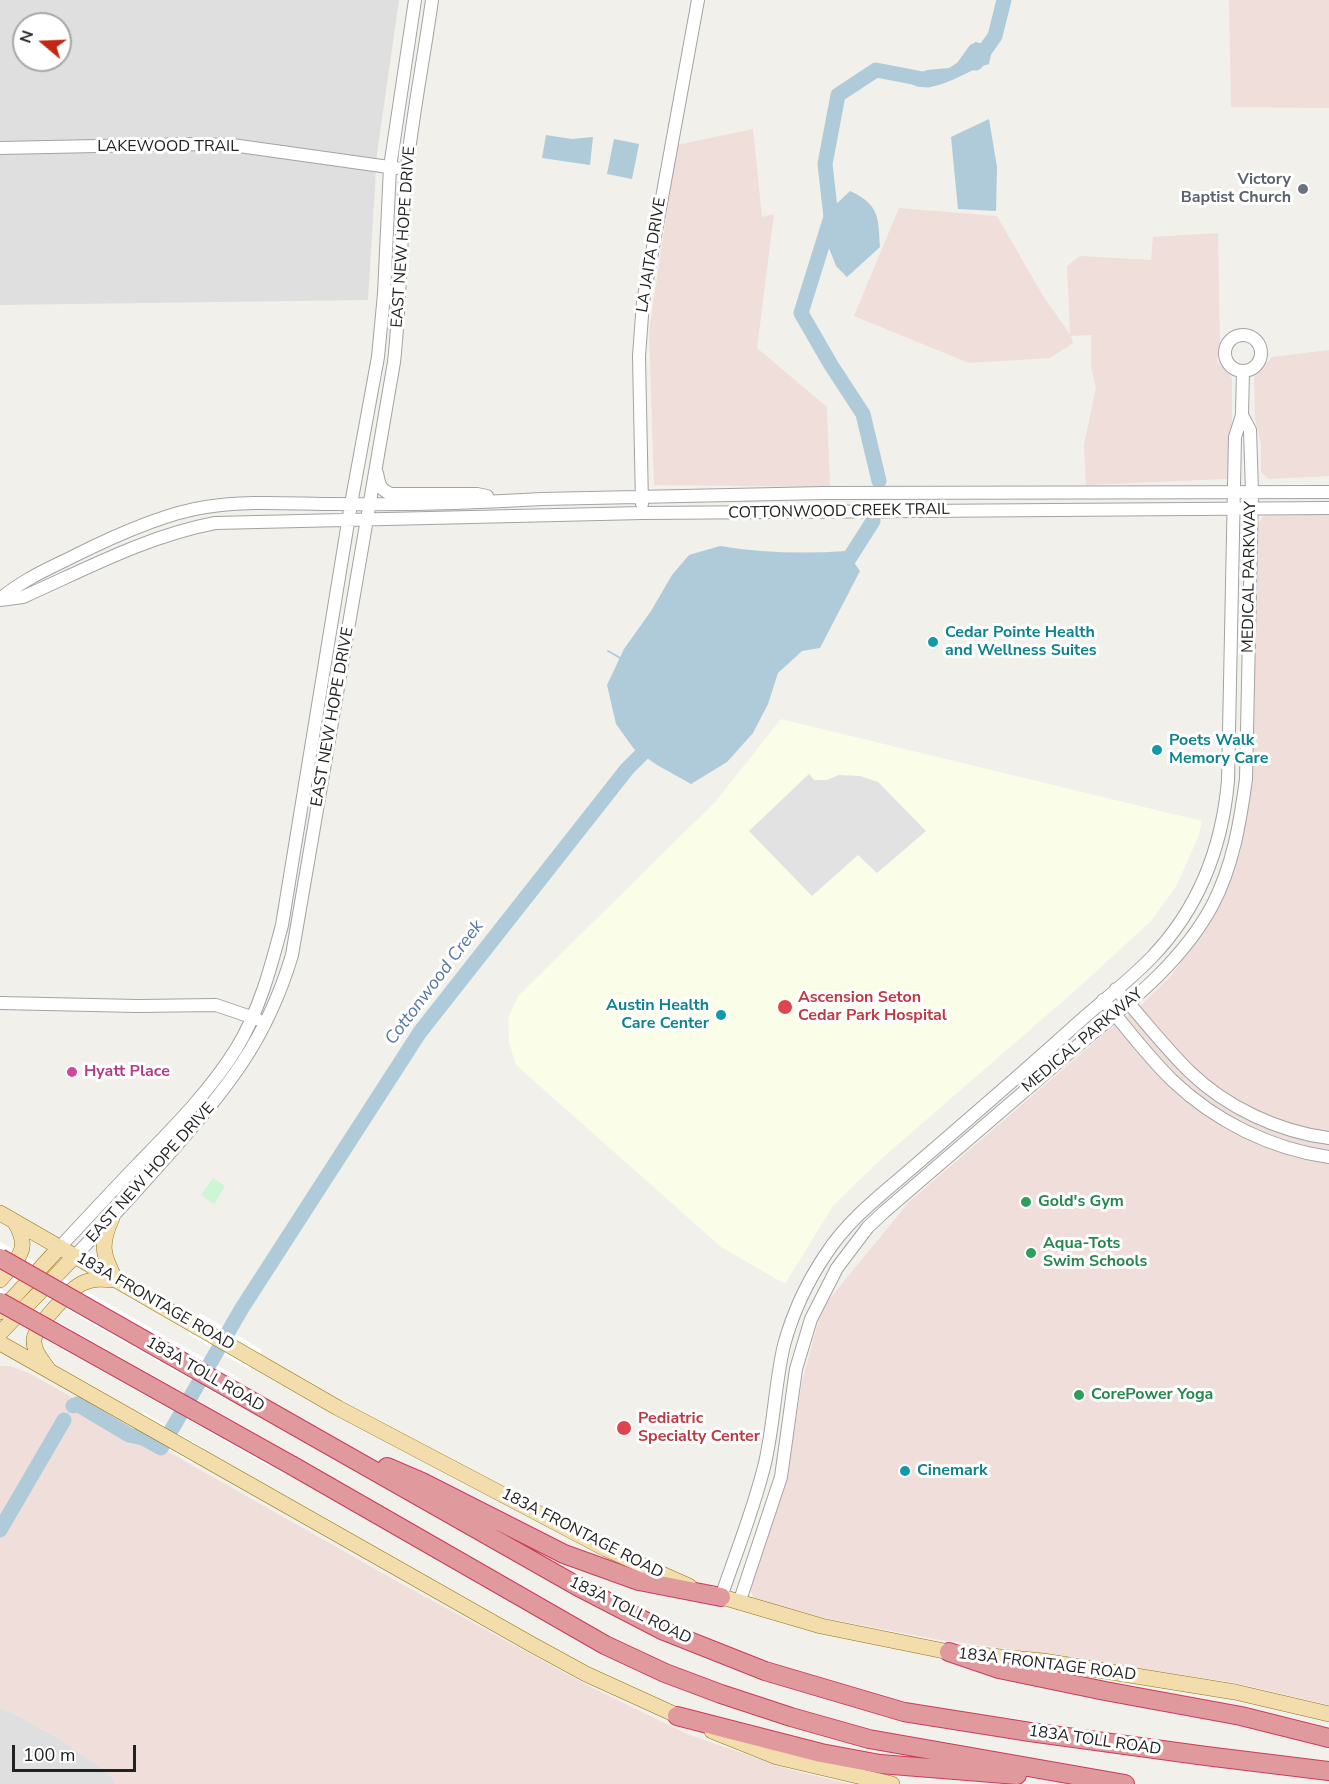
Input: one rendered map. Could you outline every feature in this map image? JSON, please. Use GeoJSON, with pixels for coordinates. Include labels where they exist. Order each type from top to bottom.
{"type":"FeatureCollection","features":[{"type":"Feature","properties":{"kind":"highway","name":"183A TOLL ROAD"},"geometry":{"type":"LineString","coordinates":[[0,1258],[578,1586],[664,1631],[765,1671],[904,1712],[1030,1732],[1329,1771]]}},
{"type":"Feature","properties":{"kind":"highway"},"geometry":{"type":"LineString","coordinates":[[0,1302],[605,1645],[676,1677],[790,1718],[869,1739],[1125,1784]]}},
{"type":"Feature","properties":{"kind":"highway"},"geometry":{"type":"LineString","coordinates":[[311,1435],[422,1482],[564,1554],[639,1581],[721,1597]]}},
{"type":"Feature","properties":{"kind":"highway"},"geometry":{"type":"LineString","coordinates":[[950,1652],[999,1669],[1241,1716],[1329,1738]]}},
{"type":"Feature","properties":{"kind":"highway"},"geometry":{"type":"LineString","coordinates":[[677,1716],[821,1753],[880,1764],[1098,1780]]}},
{"type":"Feature","properties":{"kind":"main road","name":"183A FRONTAGE ROAD"},"geometry":{"type":"LineString","coordinates":[[7,1217],[339,1408],[606,1549],[721,1597],[821,1626],[950,1652],[1043,1661],[1235,1692],[1329,1714]]}},
{"type":"Feature","properties":{"kind":"main road"},"geometry":{"type":"LineString","coordinates":[[0,1280],[21,1255],[23,1244],[21,1232],[7,1217]]}},
{"type":"Feature","properties":{"kind":"main road"},"geometry":{"type":"LineString","coordinates":[[50,1371],[34,1348],[37,1329],[74,1288],[82,1283],[93,1279],[116,1280],[104,1253],[104,1235],[112,1218]]}},
{"type":"Feature","properties":{"kind":"main road","name":"EAST NEW HOPE DRIVE"},"geometry":{"type":"LineString","coordinates":[[0,1312],[60,1247]]}},
{"type":"Feature","properties":{"kind":"main road","name":"EAST NEW HOPE DRIVE"},"geometry":{"type":"LineString","coordinates":[[0,1333],[75,1256]]}},
{"type":"Feature","properties":{"kind":"main road"},"geometry":{"type":"LineString","coordinates":[[0,1343],[586,1674],[677,1716],[777,1757],[892,1784]]}},
{"type":"Feature","properties":{"kind":"street","name":"EAST NEW HOPE DRIVE"},"geometry":{"type":"LineString","coordinates":[[60,1247],[170,1131],[213,1080],[236,1048],[252,1017],[270,969],[282,925],[351,504],[378,357],[384,294],[390,167],[415,0]]}},
{"type":"Feature","properties":{"kind":"street","name":"EAST NEW HOPE DRIVE"},"geometry":{"type":"LineString","coordinates":[[75,1256],[112,1218],[229,1084],[267,1022],[282,989],[292,955],[376,470],[399,323],[407,169],[432,0]]}},
{"type":"Feature","properties":{"kind":"street","name":"LA JAITA DRIVE"},"geometry":{"type":"LineString","coordinates":[[643,513],[639,356],[643,302],[698,0]]}},
{"type":"Feature","properties":{"kind":"street","name":"LAKEWOOD TRAIL"},"geometry":{"type":"LineString","coordinates":[[0,148],[232,145],[407,169]]}},
{"type":"Feature","properties":{"kind":"street","name":"MEDICAL PARKWAY"},"geometry":{"type":"LineString","coordinates":[[721,1597],[765,1461],[780,1366],[792,1321],[802,1294],[827,1251],[856,1217],[1152,957],[1168,939],[1193,903],[1208,871],[1222,826],[1228,781],[1234,437],[1242,415],[1243,371]]}},
{"type":"Feature","properties":{"kind":"street","name":"MEDICAL PARKWAY"},"geometry":{"type":"LineString","coordinates":[[739,1603],[781,1477],[796,1369],[811,1319],[837,1268],[868,1227],[1129,1003],[1171,964],[1211,906],[1221,886],[1240,820],[1246,779],[1252,492],[1250,430],[1242,415]]}},
{"type":"Feature","properties":{"kind":"street"},"geometry":{"type":"LineString","coordinates":[[376,470],[380,486],[384,492],[391,495],[477,494],[505,502]]}},
{"type":"Feature","properties":{"kind":"street","name":"COTTONWOOD CREEK TRAIL"},"geometry":{"type":"LineString","coordinates":[[0,600],[15,585],[148,523],[204,507],[243,503],[505,502],[642,496],[824,493],[1329,492]]}},
{"type":"Feature","properties":{"kind":"street","name":"COTTONWOOD CREEK TRAIL"},"geometry":{"type":"LineString","coordinates":[[0,600],[23,597],[155,538],[186,528],[215,523],[643,513],[1329,508]]}},
{"type":"Feature","properties":{"kind":"street"},"geometry":{"type":"LineString","coordinates":[[148,523],[155,538]]}},
{"type":"Feature","properties":{"kind":"street"},"geometry":{"type":"LineString","coordinates":[[1229,744],[1247,745]]}},
{"type":"Feature","properties":{"kind":"street"},"geometry":{"type":"LineString","coordinates":[[308,772],[322,782]]}},
{"type":"Feature","properties":{"kind":"street"},"geometry":{"type":"LineString","coordinates":[[1116,989],[1175,1057],[1204,1084],[1254,1115],[1302,1132],[1329,1138]]}},
{"type":"Feature","properties":{"kind":"street"},"geometry":{"type":"LineString","coordinates":[[1103,1000],[1173,1081],[1202,1104],[1248,1132],[1296,1150],[1329,1157]]}},
{"type":"Feature","properties":{"kind":"street"},"geometry":{"type":"LineString","coordinates":[[0,1003],[216,1005],[267,1022]]}},
{"type":"Feature","properties":{"kind":"street"},"geometry":{"type":"LineString","coordinates":[[1296,1150],[1302,1132]]}},
{"type":"Feature","properties":{"kind":"street"},"geometry":{"type":"LineString","coordinates":[[911,1169],[920,1181]]}},
{"type":"Feature","properties":{"kind":"street"},"geometry":{"type":"LineString","coordinates":[[780,1366],[796,1369]]}},
{"type":"Feature","properties":{"kind":"shaded area"},"geometry":{"type":"Polygon","coordinates":[[[0,0],[399,0],[377,153],[368,300],[0,305],[0,0]]]}},
{"type":"Feature","properties":{"kind":"shaded area"},"geometry":{"type":"Polygon","coordinates":[[[1229,0],[1329,0],[1329,108],[1231,107],[1229,0]]]}},
{"type":"Feature","properties":{"kind":"shaded area"},"geometry":{"type":"Polygon","coordinates":[[[753,129],[762,217],[774,214],[757,348],[827,407],[830,487],[654,485],[649,331],[677,145],[753,129]]]}},
{"type":"Feature","properties":{"kind":"shaded area"},"geometry":{"type":"Polygon","coordinates":[[[899,208],[997,216],[1043,296],[1070,334],[1067,266],[1080,256],[1151,260],[1153,237],[1218,233],[1220,342],[1217,362],[1232,378],[1232,428],[1227,479],[1086,485],[1084,445],[1096,387],[1091,367],[1091,335],[1071,336],[1073,343],[1050,358],[969,363],[854,316],[899,208]]]}},
{"type":"Feature","properties":{"kind":"shaded area"},"geometry":{"type":"Polygon","coordinates":[[[1329,350],[1329,476],[1269,479],[1261,472],[1261,444],[1255,420],[1254,377],[1272,357],[1329,350]]]}},
{"type":"Feature","properties":{"kind":"shaded area"},"geometry":{"type":"Polygon","coordinates":[[[1329,514],[1329,1705],[1235,1683],[940,1640],[824,1618],[755,1600],[750,1590],[787,1481],[802,1382],[822,1308],[909,1202],[1111,1028],[1139,1007],[1171,976],[1218,909],[1240,853],[1250,793],[1256,528],[1263,516],[1329,514]]]}},
{"type":"Feature","properties":{"kind":"shaded area","name":"Ascension Seton Cedar Park Hospital"},"geometry":{"type":"Polygon","coordinates":[[[781,719],[1202,821],[1199,835],[1176,887],[1150,922],[1077,989],[880,1160],[833,1206],[785,1284],[721,1247],[516,1065],[509,1042],[508,1018],[518,996],[715,802],[781,719]]]}},
{"type":"Feature","properties":{"kind":"shaded area"},"geometry":{"type":"Polygon","coordinates":[[[809,774],[814,780],[827,780],[839,775],[860,776],[878,782],[926,831],[877,873],[858,855],[812,896],[749,831],[809,774]]]}},
{"type":"Feature","properties":{"kind":"shaded area"},"geometry":{"type":"Polygon","coordinates":[[[0,1366],[10,1366],[29,1373],[400,1583],[587,1685],[687,1734],[791,1770],[850,1784],[116,1784],[109,1773],[56,1737],[0,1708],[0,1366]]]}},
{"type":"Feature","properties":{"kind":"shaded area"},"geometry":{"type":"Polygon","coordinates":[[[0,1708],[56,1737],[109,1773],[116,1784],[0,1784],[0,1708]]]}},
{"type":"Feature","properties":{"kind":"green space"},"geometry":{"type":"Polygon","coordinates":[[[213,1178],[225,1186],[214,1204],[201,1195],[213,1178]]]}},
{"type":"Feature","properties":{"kind":"water"},"geometry":{"type":"Polygon","coordinates":[[[976,42],[984,44],[991,55],[989,64],[935,86],[914,85],[905,79],[927,70],[949,68],[957,63],[970,45],[976,42]]]}},
{"type":"Feature","properties":{"kind":"water"},"geometry":{"type":"Polygon","coordinates":[[[989,119],[997,167],[996,211],[958,209],[951,137],[989,119]]]}},
{"type":"Feature","properties":{"kind":"water"},"geometry":{"type":"Polygon","coordinates":[[[546,135],[572,139],[593,137],[590,165],[542,158],[546,135]]]}},
{"type":"Feature","properties":{"kind":"water"},"geometry":{"type":"Polygon","coordinates":[[[614,139],[639,144],[632,179],[607,174],[614,139]]]}},
{"type":"Feature","properties":{"kind":"water"},"geometry":{"type":"Polygon","coordinates":[[[850,191],[867,201],[876,213],[880,247],[847,277],[836,266],[829,248],[832,234],[830,210],[850,191]]]}},
{"type":"Feature","properties":{"kind":"water"},"geometry":{"type":"Polygon","coordinates":[[[720,546],[783,552],[846,551],[860,571],[820,648],[802,651],[778,673],[768,704],[753,733],[727,762],[691,784],[634,749],[616,724],[607,685],[624,649],[651,611],[672,575],[689,555],[720,546]]]}},
{"type":"Feature","properties":{"kind":"pier"},"geometry":{"type":"Polygon","coordinates":[[[0,1242],[241,1379],[228,1401],[0,1272],[0,1242]]]}},
{"type":"Feature","properties":{"kind":"pier"},"geometry":{"type":"Polygon","coordinates":[[[0,1289],[296,1456],[285,1475],[0,1314],[0,1289]]]}},
{"type":"Feature","properties":{"kind":"pier"},"geometry":{"type":"Polygon","coordinates":[[[200,1313],[262,1350],[250,1370],[188,1334],[200,1313]]]}},
{"type":"Feature","properties":{"kind":"pier"},"geometry":{"type":"Polygon","coordinates":[[[144,1412],[202,1447],[192,1463],[135,1429],[144,1412]]]}},
{"type":"Feature","properties":{"kind":"waterway","name":"Cottonwood Creek"},"geometry":{"type":"LineString","coordinates":[[976,63],[995,36],[1004,0]]}},
{"type":"Feature","properties":{"kind":"waterway","name":"Cottonwood Creek"},"geometry":{"type":"LineString","coordinates":[[879,481],[863,414],[801,313],[831,217],[825,164],[838,95],[876,70],[928,80]]}},
{"type":"Feature","properties":{"kind":"waterway","name":"Cottonwood Creek"},"geometry":{"type":"LineString","coordinates":[[838,572],[845,565],[873,521]]}},
{"type":"Feature","properties":{"kind":"waterway"},"geometry":{"type":"LineString","coordinates":[[608,651],[622,659]]}},
{"type":"Feature","properties":{"kind":"waterway","name":"Cottonwood Creek"},"geometry":{"type":"LineString","coordinates":[[73,1406],[77,1404],[129,1435],[143,1438],[161,1448],[242,1308],[420,1032],[627,769],[655,741]]}},
{"type":"Feature","properties":{"kind":"waterway","name":"Cottonwood Creek"},"geometry":{"type":"LineString","coordinates":[[0,1530],[64,1420]]}},
{"type":"Feature","properties":{"kind":"place","name":"Victory Baptist Church"},"geometry":{"type":"Point","coordinates":[1303,189]}},
{"type":"Feature","properties":{"kind":"place","name":"Cedar Pointe Health and Wellness Suites"},"geometry":{"type":"Point","coordinates":[933,642]}},
{"type":"Feature","properties":{"kind":"place","name":"Poets Walk Memory Care"},"geometry":{"type":"Point","coordinates":[1157,750]}},
{"type":"Feature","properties":{"kind":"place","name":"Ascension Seton Cedar Park Hospital"},"geometry":{"type":"Point","coordinates":[785,1007]}},
{"type":"Feature","properties":{"kind":"place","name":"Austin Health Care Center"},"geometry":{"type":"Point","coordinates":[721,1015]}},
{"type":"Feature","properties":{"kind":"place","name":"Hyatt Place"},"geometry":{"type":"Point","coordinates":[72,1072]}},
{"type":"Feature","properties":{"kind":"place","name":"Gold's Gym"},"geometry":{"type":"Point","coordinates":[1026,1202]}},
{"type":"Feature","properties":{"kind":"place","name":"Aqua-Tots Swim Schools"},"geometry":{"type":"Point","coordinates":[1031,1253]}},
{"type":"Feature","properties":{"kind":"place","name":"CorePower Yoga"},"geometry":{"type":"Point","coordinates":[1079,1395]}},
{"type":"Feature","properties":{"kind":"place","name":"Pediatric Specialty Center"},"geometry":{"type":"Point","coordinates":[624,1428]}},
{"type":"Feature","properties":{"kind":"place","name":"Cinemark"},"geometry":{"type":"Point","coordinates":[905,1471]}}]}
